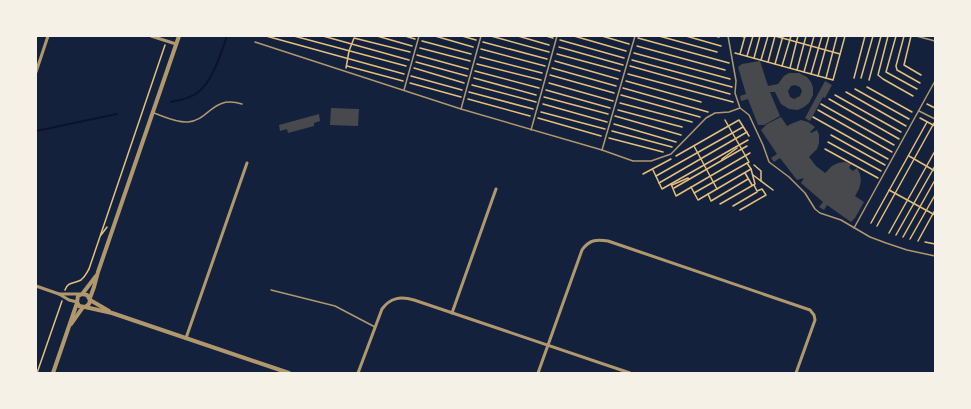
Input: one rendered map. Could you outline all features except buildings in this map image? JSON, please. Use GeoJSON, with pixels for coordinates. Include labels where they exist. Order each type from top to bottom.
{"type":"FeatureCollection","features":[{"type":"Feature","properties":{"kind":"street"},"geometry":{"type":"LineString","coordinates":[[36,72],[48,36]]}},
{"type":"Feature","properties":{"kind":"street"},"geometry":{"type":"LineString","coordinates":[[151,36],[176,44]]}},
{"type":"Feature","properties":{"kind":"street"},"geometry":{"type":"LineString","coordinates":[[70,326],[84,307],[89,304],[98,272],[179,36]]}},
{"type":"Feature","properties":{"kind":"street"},"geometry":{"type":"LineString","coordinates":[[186,338],[247,163]]}},
{"type":"Feature","properties":{"kind":"street"},"geometry":{"type":"LineString","coordinates":[[452,313],[496,189]]}},
{"type":"Feature","properties":{"kind":"street"},"geometry":{"type":"LineString","coordinates":[[538,373],[582,250],[592,240],[600,240],[608,241],[667,260],[810,310],[814,315],[814,323],[796,373]]}},
{"type":"Feature","properties":{"kind":"street"},"geometry":{"type":"LineString","coordinates":[[53,373],[70,326],[77,298],[82,294],[98,272]]}},
{"type":"Feature","properties":{"kind":"street"},"geometry":{"type":"LineString","coordinates":[[36,286],[64,295],[87,295],[90,299],[112,313]]}},
{"type":"Feature","properties":{"kind":"street"},"geometry":{"type":"LineString","coordinates":[[64,295],[77,302],[79,306],[112,313],[289,373]]}},
{"type":"Feature","properties":{"kind":"street"},"geometry":{"type":"LineString","coordinates":[[359,373],[379,314],[384,306],[398,298],[407,298],[630,373]]}},
{"type":"Feature","properties":{"kind":"lane"},"geometry":{"type":"LineString","coordinates":[[404,91],[418,36]]}},
{"type":"Feature","properties":{"kind":"lane"},"geometry":{"type":"LineString","coordinates":[[461,109],[481,36]]}},
{"type":"Feature","properties":{"kind":"lane"},"geometry":{"type":"LineString","coordinates":[[531,130],[557,36]]}},
{"type":"Feature","properties":{"kind":"lane"},"geometry":{"type":"LineString","coordinates":[[602,150],[634,36]]}},
{"type":"Feature","properties":{"kind":"lane"},"geometry":{"type":"LineString","coordinates":[[728,36],[736,80],[735,93],[740,108],[749,115],[769,162],[806,193],[815,209],[820,213],[841,220],[870,237],[900,248],[935,256]]}},
{"type":"Feature","properties":{"kind":"lane"},"geometry":{"type":"LineString","coordinates":[[916,36],[935,41]]}},
{"type":"Feature","properties":{"kind":"lane"},"geometry":{"type":"LineString","coordinates":[[255,42],[461,109],[602,150],[633,161],[651,160],[671,154],[706,118],[715,113],[729,112],[740,108]]}},
{"type":"Feature","properties":{"kind":"lane"},"geometry":{"type":"LineString","coordinates":[[854,228],[935,81]]}},
{"type":"Feature","properties":{"kind":"lane"},"geometry":{"type":"LineString","coordinates":[[153,113],[175,121],[187,122],[198,119],[211,109],[225,102],[242,104]]}},
{"type":"Feature","properties":{"kind":"lane"},"geometry":{"type":"LineString","coordinates":[[919,111],[935,119]]}},
{"type":"Feature","properties":{"kind":"lane"},"geometry":{"type":"LineString","coordinates":[[272,290],[336,306],[375,327]]}},
{"type":"Feature","properties":{"kind":"path"},"geometry":{"type":"LineString","coordinates":[[294,36],[681,143]]}},
{"type":"Feature","properties":{"kind":"path"},"geometry":{"type":"LineString","coordinates":[[323,36],[681,135]]}},
{"type":"Feature","properties":{"kind":"path"},"geometry":{"type":"LineString","coordinates":[[377,36],[692,122]]}},
{"type":"Feature","properties":{"kind":"path"},"geometry":{"type":"LineString","coordinates":[[405,36],[706,118]]}},
{"type":"Feature","properties":{"kind":"path"},"geometry":{"type":"LineString","coordinates":[[434,36],[715,113]]}},
{"type":"Feature","properties":{"kind":"path"},"geometry":{"type":"LineString","coordinates":[[462,36],[701,102]]}},
{"type":"Feature","properties":{"kind":"path"},"geometry":{"type":"LineString","coordinates":[[491,36],[733,102]]}},
{"type":"Feature","properties":{"kind":"path"},"geometry":{"type":"LineString","coordinates":[[518,36],[623,65]]}},
{"type":"Feature","properties":{"kind":"path"},"geometry":{"type":"LineString","coordinates":[[546,36],[736,88]]}},
{"type":"Feature","properties":{"kind":"path"},"geometry":{"type":"LineString","coordinates":[[574,36],[736,80]]}},
{"type":"Feature","properties":{"kind":"path"},"geometry":{"type":"LineString","coordinates":[[602,36],[725,70]]}},
{"type":"Feature","properties":{"kind":"path"},"geometry":{"type":"LineString","coordinates":[[634,36],[732,64]]}},
{"type":"Feature","properties":{"kind":"path"},"geometry":{"type":"LineString","coordinates":[[659,36],[717,52]]}},
{"type":"Feature","properties":{"kind":"path"},"geometry":{"type":"LineString","coordinates":[[686,36],[722,46]]}},
{"type":"Feature","properties":{"kind":"path"},"geometry":{"type":"LineString","coordinates":[[740,36],[745,37],[740,54]]}},
{"type":"Feature","properties":{"kind":"path"},"geometry":{"type":"LineString","coordinates":[[747,56],[752,36]]}},
{"type":"Feature","properties":{"kind":"path"},"geometry":{"type":"LineString","coordinates":[[754,58],[760,36]]}},
{"type":"Feature","properties":{"kind":"path"},"geometry":{"type":"LineString","coordinates":[[761,60],[768,36]]}},
{"type":"Feature","properties":{"kind":"path"},"geometry":{"type":"LineString","coordinates":[[768,62],[775,36],[840,54]]}},
{"type":"Feature","properties":{"kind":"path"},"geometry":{"type":"LineString","coordinates":[[782,66],[791,36]]}},
{"type":"Feature","properties":{"kind":"path"},"geometry":{"type":"LineString","coordinates":[[790,68],[798,36]]}},
{"type":"Feature","properties":{"kind":"path"},"geometry":{"type":"LineString","coordinates":[[797,70],[806,36]]}},
{"type":"Feature","properties":{"kind":"path"},"geometry":{"type":"LineString","coordinates":[[804,72],[814,36]]}},
{"type":"Feature","properties":{"kind":"path"},"geometry":{"type":"LineString","coordinates":[[811,74],[822,36]]}},
{"type":"Feature","properties":{"kind":"path"},"geometry":{"type":"LineString","coordinates":[[818,76],[829,36]]}},
{"type":"Feature","properties":{"kind":"path"},"geometry":{"type":"LineString","coordinates":[[826,78],[837,36]]}},
{"type":"Feature","properties":{"kind":"path"},"geometry":{"type":"LineString","coordinates":[[730,51],[833,80],[845,36]]}},
{"type":"Feature","properties":{"kind":"path"},"geometry":{"type":"LineString","coordinates":[[854,78],[865,36]]}},
{"type":"Feature","properties":{"kind":"path"},"geometry":{"type":"LineString","coordinates":[[861,78],[873,36]]}},
{"type":"Feature","properties":{"kind":"path"},"geometry":{"type":"LineString","coordinates":[[869,80],[881,36]]}},
{"type":"Feature","properties":{"kind":"path"},"geometry":{"type":"LineString","coordinates":[[888,36],[878,75],[913,96]]}},
{"type":"Feature","properties":{"kind":"path"},"geometry":{"type":"LineString","coordinates":[[896,36],[886,72],[917,89]]}},
{"type":"Feature","properties":{"kind":"path"},"geometry":{"type":"LineString","coordinates":[[904,36],[896,66],[897,70],[920,83]]}},
{"type":"Feature","properties":{"kind":"path"},"geometry":{"type":"LineString","coordinates":[[912,36],[904,65],[921,75]]}},
{"type":"Feature","properties":{"kind":"path"},"geometry":{"type":"LineString","coordinates":[[775,64],[783,37]]}},
{"type":"Feature","properties":{"kind":"path"},"geometry":{"type":"LineString","coordinates":[[345,72],[349,51],[354,38],[682,127]]}},
{"type":"Feature","properties":{"kind":"path"},"geometry":{"type":"LineString","coordinates":[[37,373],[68,284],[81,280],[85,276],[167,42]]}},
{"type":"Feature","properties":{"kind":"path"},"geometry":{"type":"LineString","coordinates":[[346,66],[671,154]]}},
{"type":"Feature","properties":{"kind":"path"},"geometry":{"type":"LineString","coordinates":[[629,66],[730,94]]}},
{"type":"Feature","properties":{"kind":"path"},"geometry":{"type":"LineString","coordinates":[[867,87],[934,126]]}},
{"type":"Feature","properties":{"kind":"path"},"geometry":{"type":"LineString","coordinates":[[855,89],[913,122]]}},
{"type":"Feature","properties":{"kind":"path"},"geometry":{"type":"LineString","coordinates":[[846,92],[910,128]]}},
{"type":"Feature","properties":{"kind":"path"},"geometry":{"type":"LineString","coordinates":[[835,94],[906,134]]}},
{"type":"Feature","properties":{"kind":"path"},"geometry":{"type":"LineString","coordinates":[[829,99],[903,141]]}},
{"type":"Feature","properties":{"kind":"path"},"geometry":{"type":"LineString","coordinates":[[924,102],[935,108]]}},
{"type":"Feature","properties":{"kind":"path"},"geometry":{"type":"LineString","coordinates":[[821,104],[899,148]]}},
{"type":"Feature","properties":{"kind":"path"},"geometry":{"type":"LineString","coordinates":[[818,110],[895,154]]}},
{"type":"Feature","properties":{"kind":"path"},"geometry":{"type":"LineString","coordinates":[[813,117],[892,161]]}},
{"type":"Feature","properties":{"kind":"path"},"geometry":{"type":"LineString","coordinates":[[694,193],[750,162],[725,120]]}},
{"type":"Feature","properties":{"kind":"path"},"geometry":{"type":"LineString","coordinates":[[644,174],[739,120],[749,136]]}},
{"type":"Feature","properties":{"kind":"path"},"geometry":{"type":"LineString","coordinates":[[870,223],[927,122]]}},
{"type":"Feature","properties":{"kind":"path"},"geometry":{"type":"LineString","coordinates":[[877,226],[935,122]]}},
{"type":"Feature","properties":{"kind":"path"},"geometry":{"type":"LineString","coordinates":[[656,176],[743,126]]}},
{"type":"Feature","properties":{"kind":"path"},"geometry":{"type":"LineString","coordinates":[[659,183],[747,132]]}},
{"type":"Feature","properties":{"kind":"path"},"geometry":{"type":"LineString","coordinates":[[831,135],[888,167]]}},
{"type":"Feature","properties":{"kind":"path"},"geometry":{"type":"LineString","coordinates":[[653,170],[662,190],[748,140]]}},
{"type":"Feature","properties":{"kind":"path"},"geometry":{"type":"LineString","coordinates":[[828,142],[885,174]]}},
{"type":"Feature","properties":{"kind":"path"},"geometry":{"type":"LineString","coordinates":[[722,160],[739,145]]}},
{"type":"Feature","properties":{"kind":"path"},"geometry":{"type":"LineString","coordinates":[[694,146],[717,188]]}},
{"type":"Feature","properties":{"kind":"path"},"geometry":{"type":"LineString","coordinates":[[674,189],[747,146]]}},
{"type":"Feature","properties":{"kind":"path"},"geometry":{"type":"LineString","coordinates":[[825,149],[881,180]]}},
{"type":"Feature","properties":{"kind":"path"},"geometry":{"type":"LineString","coordinates":[[889,233],[935,151]]}},
{"type":"Feature","properties":{"kind":"path"},"geometry":{"type":"LineString","coordinates":[[671,185],[676,196],[750,153]]}},
{"type":"Feature","properties":{"kind":"path"},"geometry":{"type":"LineString","coordinates":[[908,156],[934,170]]}},
{"type":"Feature","properties":{"kind":"path"},"geometry":{"type":"LineString","coordinates":[[747,163],[751,169],[755,184],[753,185]]}},
{"type":"Feature","properties":{"kind":"path"},"geometry":{"type":"LineString","coordinates":[[754,165],[761,171],[761,181]]}},
{"type":"Feature","properties":{"kind":"path"},"geometry":{"type":"LineString","coordinates":[[896,235],[935,166]]}},
{"type":"Feature","properties":{"kind":"path"},"geometry":{"type":"LineString","coordinates":[[691,187],[698,200],[751,169]]}},
{"type":"Feature","properties":{"kind":"path"},"geometry":{"type":"LineString","coordinates":[[745,173],[748,180],[758,191]]}},
{"type":"Feature","properties":{"kind":"path"},"geometry":{"type":"LineString","coordinates":[[752,175],[773,190]]}},
{"type":"Feature","properties":{"kind":"path"},"geometry":{"type":"LineString","coordinates":[[671,185],[688,178],[690,180]]}},
{"type":"Feature","properties":{"kind":"path"},"geometry":{"type":"LineString","coordinates":[[708,194],[711,201],[748,180]]}},
{"type":"Feature","properties":{"kind":"path"},"geometry":{"type":"LineString","coordinates":[[903,237],[935,180]]}},
{"type":"Feature","properties":{"kind":"path"},"geometry":{"type":"LineString","coordinates":[[720,204],[753,185]]}},
{"type":"Feature","properties":{"kind":"path"},"geometry":{"type":"LineString","coordinates":[[733,206],[762,189],[766,195],[740,210]]}},
{"type":"Feature","properties":{"kind":"path"},"geometry":{"type":"LineString","coordinates":[[889,190],[934,214]]}},
{"type":"Feature","properties":{"kind":"path"},"geometry":{"type":"LineString","coordinates":[[910,239],[935,195]]}},
{"type":"Feature","properties":{"kind":"path"},"geometry":{"type":"LineString","coordinates":[[918,241],[935,210]]}},
{"type":"Feature","properties":{"kind":"path"},"geometry":{"type":"LineString","coordinates":[[925,242],[934,244],[935,240]]}},
{"type":"Feature","properties":{"kind":"waterway"},"geometry":{"type":"LineString","coordinates":[[171,102],[191,97],[202,88],[212,75],[227,36]]}},
{"type":"Feature","properties":{"kind":"waterway"},"geometry":{"type":"LineString","coordinates":[[36,131],[117,114]]}}]}
